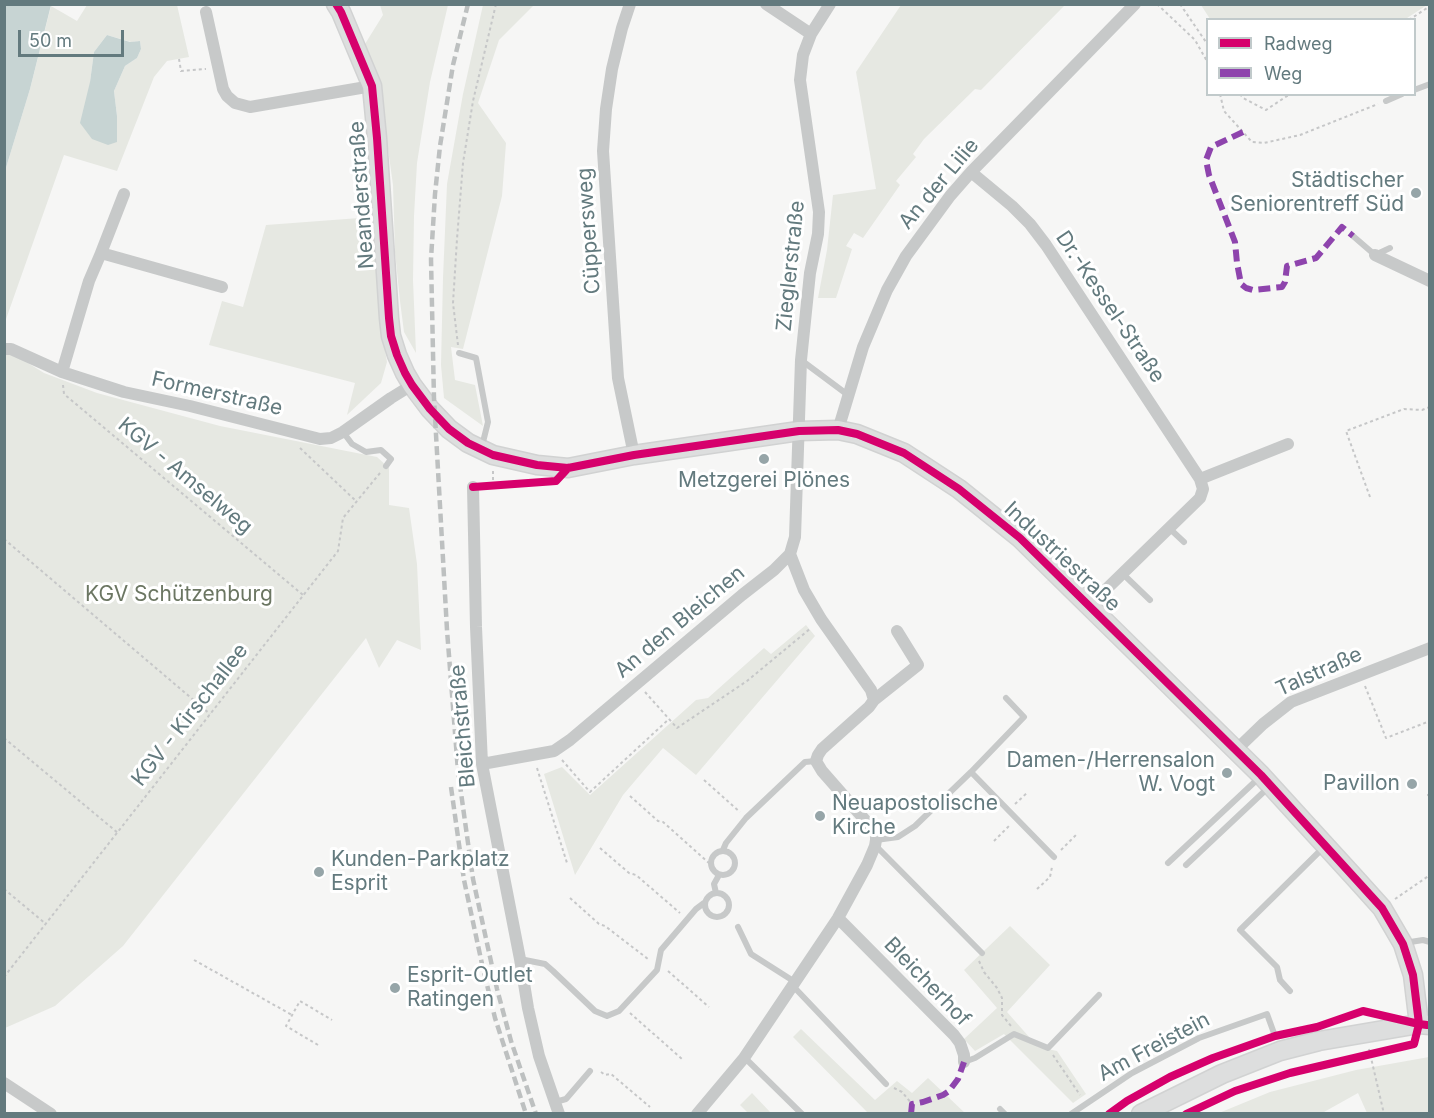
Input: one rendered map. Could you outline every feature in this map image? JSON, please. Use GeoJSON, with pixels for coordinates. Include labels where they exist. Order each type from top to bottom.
{"type":"FeatureCollection","features":[{"type":"Feature","properties":{"kind":"street","name":"Neanderstraße"},"geometry":{"type":"LineString","coordinates":[[336,4],[372,86],[388,318],[397,355],[412,385]]}},
{"type":"Feature","properties":{"kind":"street","name":"Cüppersweg"},"geometry":{"type":"LineString","coordinates":[[630,4],[612,69],[603,150],[618,378],[634,456]]}},
{"type":"Feature","properties":{"kind":"street"},"geometry":{"type":"LineString","coordinates":[[766,4],[811,34]]}},
{"type":"Feature","properties":{"kind":"street","name":"Zieglerstraße"},"geometry":{"type":"LineString","coordinates":[[799,431],[801,360],[819,212],[800,80],[803,55],[811,34],[830,4]]}},
{"type":"Feature","properties":{"kind":"street","name":"An der Lilie"},"geometry":{"type":"LineString","coordinates":[[838,430],[863,347],[887,290],[906,256],[971,171],[1135,4]]}},
{"type":"Feature","properties":{"kind":"street","name":"Neanderstraße"},"geometry":{"type":"LineString","coordinates":[[207,12],[223,89],[235,103],[250,107],[372,86]]}},
{"type":"Feature","properties":{"kind":"street","name":"Dr.-Kessel-Straße"},"geometry":{"type":"LineString","coordinates":[[971,171],[1012,206],[1046,245],[1200,479]]}},
{"type":"Feature","properties":{"kind":"street"},"geometry":{"type":"LineString","coordinates":[[62,372],[89,281],[124,194]]}},
{"type":"Feature","properties":{"kind":"street"},"geometry":{"type":"LineString","coordinates":[[101,253],[222,287]]}},
{"type":"Feature","properties":{"kind":"street"},"geometry":{"type":"LineString","coordinates":[[1375,255],[1430,281]]}},
{"type":"Feature","properties":{"kind":"street","name":"Formerstraße"},"geometry":{"type":"LineString","coordinates":[[4,349],[62,372],[124,392],[320,439],[331,438],[343,432],[412,385]]}},
{"type":"Feature","properties":{"kind":"street","name":"Industriestraße"},"geometry":{"type":"LineString","coordinates":[[412,385],[430,410],[448,429],[468,443],[493,455],[537,465],[568,468],[799,431],[838,430],[857,434],[904,453],[959,489],[1020,538],[1236,750],[1326,846],[1382,908],[1403,944],[1413,975],[1424,1024]]}},
{"type":"Feature","properties":{"kind":"street"},"geometry":{"type":"LineString","coordinates":[[799,431],[795,537],[790,554],[804,590],[821,619],[872,690],[874,700]]}},
{"type":"Feature","properties":{"kind":"street"},"geometry":{"type":"LineString","coordinates":[[1089,606],[1200,498],[1203,489],[1200,479],[1288,444]]}},
{"type":"Feature","properties":{"kind":"street","name":"Bleichstraße"},"geometry":{"type":"LineString","coordinates":[[473,488],[482,764],[528,1008],[539,1056],[557,1108]]}},
{"type":"Feature","properties":{"kind":"street","name":"An den Bleichen"},"geometry":{"type":"LineString","coordinates":[[482,764],[554,751],[774,570],[790,554]]}},
{"type":"Feature","properties":{"kind":"street"},"geometry":{"type":"LineString","coordinates":[[697,1113],[744,1058],[838,918],[867,865],[876,843],[876,834],[816,761],[822,749],[874,700],[918,665],[897,631]]}},
{"type":"Feature","properties":{"kind":"street","name":"Talstraße"},"geometry":{"type":"LineString","coordinates":[[1236,750],[1263,724],[1291,702],[1430,648]]}},
{"type":"Feature","properties":{"kind":"street","name":"Bleicherhof"},"geometry":{"type":"LineString","coordinates":[[838,918],[954,1035],[960,1043],[964,1062]]}},
{"type":"Feature","properties":{"kind":"street"},"geometry":{"type":"LineString","coordinates":[[1142,1113],[1222,1074],[1280,1051],[1319,1041],[1424,1024]]}},
{"type":"Feature","properties":{"kind":"street"},"geometry":{"type":"LineString","coordinates":[[4,1083],[51,1113]]}},
{"type":"Feature","properties":{"kind":"lane"},"geometry":{"type":"LineString","coordinates":[[1386,100],[1397,96]]}},
{"type":"Feature","properties":{"kind":"lane"},"geometry":{"type":"LineString","coordinates":[[1353,236],[1375,255],[1390,248]]}},
{"type":"Feature","properties":{"kind":"lane"},"geometry":{"type":"LineString","coordinates":[[459,353],[476,358],[488,422],[481,449]]}},
{"type":"Feature","properties":{"kind":"lane"},"geometry":{"type":"LineString","coordinates":[[801,360],[848,395]]}},
{"type":"Feature","properties":{"kind":"lane"},"geometry":{"type":"LineString","coordinates":[[343,432],[352,444],[366,452],[381,450],[391,459],[386,466]]}},
{"type":"Feature","properties":{"kind":"lane"},"geometry":{"type":"LineString","coordinates":[[1169,528],[1184,542]]}},
{"type":"Feature","properties":{"kind":"lane"},"geometry":{"type":"LineString","coordinates":[[1123,574],[1150,600]]}},
{"type":"Feature","properties":{"kind":"lane"},"geometry":{"type":"LineString","coordinates":[[982,953],[876,843],[898,837],[915,826],[1024,717],[1006,698]]}},
{"type":"Feature","properties":{"kind":"lane"},"geometry":{"type":"LineString","coordinates":[[723,850],[747,818],[805,762],[816,761]]}},
{"type":"Feature","properties":{"kind":"lane"},"geometry":{"type":"LineString","coordinates":[[971,772],[1054,857]]}},
{"type":"Feature","properties":{"kind":"lane"},"geometry":{"type":"LineString","coordinates":[[1168,862],[1266,781]]}},
{"type":"Feature","properties":{"kind":"lane"},"geometry":{"type":"LineString","coordinates":[[1186,865],[1266,781]]}},
{"type":"Feature","properties":{"kind":"lane"},"geometry":{"type":"LineString","coordinates":[[1290,991],[1280,980],[1278,967],[1240,930],[1326,846]]}},
{"type":"Feature","properties":{"kind":"lane"},"geometry":{"type":"LineString","coordinates":[[723,850],[732,854],[735,866],[732,872],[719,875],[713,871],[712,858],[716,852],[723,850]]}},
{"type":"Feature","properties":{"kind":"lane"},"geometry":{"type":"LineString","coordinates":[[716,893],[714,884],[719,875]]}},
{"type":"Feature","properties":{"kind":"lane"},"geometry":{"type":"LineString","coordinates":[[520,959],[545,964],[598,1013],[607,1016],[619,1011],[657,970],[661,950],[710,895],[716,893],[725,896],[729,901],[729,908],[726,914],[712,917],[707,913],[704,903]]}},
{"type":"Feature","properties":{"kind":"lane"},"geometry":{"type":"LineString","coordinates":[[738,927],[751,954],[794,984],[886,1084]]}},
{"type":"Feature","properties":{"kind":"lane"},"geometry":{"type":"LineString","coordinates":[[1403,944],[1423,940],[1430,942]]}},
{"type":"Feature","properties":{"kind":"lane"},"geometry":{"type":"LineString","coordinates":[[1014,1034],[1048,1047],[1099,995]]}},
{"type":"Feature","properties":{"kind":"lane","name":"Am Freistein"},"geometry":{"type":"LineString","coordinates":[[1071,1113],[1132,1073],[1199,1038],[1267,1014],[1275,1036]]}},
{"type":"Feature","properties":{"kind":"lane","name":"Bleicherhof"},"geometry":{"type":"LineString","coordinates":[[964,1062],[975,1058],[1014,1034]]}},
{"type":"Feature","properties":{"kind":"lane"},"geometry":{"type":"LineString","coordinates":[[744,1058],[802,1113]]}},
{"type":"Feature","properties":{"kind":"lane"},"geometry":{"type":"LineString","coordinates":[[557,1108],[590,1071]]}},
{"type":"Feature","properties":{"kind":"path"},"geometry":{"type":"LineString","coordinates":[[459,353],[453,303],[463,163],[473,102],[496,4]]}},
{"type":"Feature","properties":{"kind":"path"},"geometry":{"type":"LineString","coordinates":[[1157,4],[1195,40],[1206,59]]}},
{"type":"Feature","properties":{"kind":"path"},"geometry":{"type":"LineString","coordinates":[[1180,4],[1206,42]]}},
{"type":"Feature","properties":{"kind":"path"},"geometry":{"type":"LineString","coordinates":[[1412,18],[1430,6]]}},
{"type":"Feature","properties":{"kind":"path"},"geometry":{"type":"LineString","coordinates":[[179,59],[182,71],[218,68]]}},
{"type":"Feature","properties":{"kind":"path"},"geometry":{"type":"LineString","coordinates":[[1220,96],[1224,111],[1252,142],[1300,135],[1386,100]]}},
{"type":"Feature","properties":{"kind":"path"},"geometry":{"type":"LineString","coordinates":[[1242,96],[1266,110],[1287,96]]}},
{"type":"Feature","properties":{"kind":"path"},"geometry":{"type":"LineString","coordinates":[[1370,497],[1346,432],[1404,409],[1422,410],[1430,407]]}},
{"type":"Feature","properties":{"kind":"path"},"geometry":{"type":"LineString","coordinates":[[300,449],[357,502]]}},
{"type":"Feature","properties":{"kind":"path"},"geometry":{"type":"LineString","coordinates":[[4,539],[210,714]]}},
{"type":"Feature","properties":{"kind":"path"},"geometry":{"type":"LineString","coordinates":[[637,683],[677,728],[747,681],[794,644],[821,619]]}},
{"type":"Feature","properties":{"kind":"path"},"geometry":{"type":"LineString","coordinates":[[1360,674],[1386,738],[1430,721]]}},
{"type":"Feature","properties":{"kind":"path"},"geometry":{"type":"LineString","coordinates":[[554,751],[590,792],[669,719]]}},
{"type":"Feature","properties":{"kind":"path"},"geometry":{"type":"LineString","coordinates":[[4,738],[118,833]]}},
{"type":"Feature","properties":{"kind":"path"},"geometry":{"type":"LineString","coordinates":[[533,755],[567,862]]}},
{"type":"Feature","properties":{"kind":"path"},"geometry":{"type":"LineString","coordinates":[[704,780],[747,818]]}},
{"type":"Feature","properties":{"kind":"path"},"geometry":{"type":"LineString","coordinates":[[1009,810],[1028,792]]}},
{"type":"Feature","properties":{"kind":"path"},"geometry":{"type":"LineString","coordinates":[[630,796],[711,865]]}},
{"type":"Feature","properties":{"kind":"path"},"geometry":{"type":"LineString","coordinates":[[994,841],[1017,819]]}},
{"type":"Feature","properties":{"kind":"path"},"geometry":{"type":"LineString","coordinates":[[1037,889],[1050,877],[1054,857],[1076,835]]}},
{"type":"Feature","properties":{"kind":"path"},"geometry":{"type":"LineString","coordinates":[[600,848],[629,873],[636,874],[687,919]]}},
{"type":"Feature","properties":{"kind":"path"},"geometry":{"type":"LineString","coordinates":[[1382,908],[1430,875]]}},
{"type":"Feature","properties":{"kind":"path"},"geometry":{"type":"LineString","coordinates":[[4,889],[46,924]]}},
{"type":"Feature","properties":{"kind":"path"},"geometry":{"type":"LineString","coordinates":[[570,898],[599,924],[605,926],[636,952],[658,965],[709,1007]]}},
{"type":"Feature","properties":{"kind":"path"},"geometry":{"type":"LineString","coordinates":[[982,953],[979,962],[1002,998],[1002,1015],[1010,1023],[1014,1034]]}},
{"type":"Feature","properties":{"kind":"path"},"geometry":{"type":"LineString","coordinates":[[194,960],[292,1016]]}},
{"type":"Feature","properties":{"kind":"path"},"geometry":{"type":"LineString","coordinates":[[318,1045],[286,1026],[300,1001],[332,1020]]}},
{"type":"Feature","properties":{"kind":"path"},"geometry":{"type":"LineString","coordinates":[[622,1007],[682,1059]]}},
{"type":"Feature","properties":{"kind":"path"},"geometry":{"type":"LineString","coordinates":[[1048,1047],[1085,1104]]}},
{"type":"Feature","properties":{"kind":"path"},"geometry":{"type":"LineString","coordinates":[[1370,1054],[1384,1113]]}},
{"type":"Feature","properties":{"kind":"path"},"geometry":{"type":"LineString","coordinates":[[590,1071],[601,1072],[605,1075],[611,1074],[650,1107]]}},
{"type":"Feature","properties":{"kind":"path"},"geometry":{"type":"LineString","coordinates":[[886,1084],[902,1092],[912,1104]]}},
{"type":"Feature","properties":{"kind":"green space"},"geometry":{"type":"Polygon","coordinates":[[[87,5],[177,5],[189,57],[167,61],[154,77],[117,171],[64,155],[5,322],[5,171],[30,89],[51,6],[77,21],[87,5]],[[107,35],[94,52],[90,82],[117,141],[114,91],[125,66],[137,58],[141,49],[140,41],[131,42],[107,35]]]}},
{"type":"Feature","properties":{"kind":"green space"},"geometry":{"type":"Polygon","coordinates":[[[380,5],[448,5],[430,82],[417,163],[413,280],[416,353],[404,332],[395,252],[393,185],[379,84],[365,44],[383,15],[380,5]]]}},
{"type":"Feature","properties":{"kind":"green space"},"geometry":{"type":"Polygon","coordinates":[[[483,5],[534,5],[499,40],[478,103],[506,143],[502,196],[463,349],[451,347],[455,380],[475,385],[483,426],[444,398],[441,365],[447,184],[463,94],[483,5]]]}},
{"type":"Feature","properties":{"kind":"green space"},"geometry":{"type":"Polygon","coordinates":[[[901,5],[1065,5],[981,90],[975,89],[924,139],[913,154],[916,157],[896,181],[900,185],[863,238],[854,233],[846,246],[852,249],[836,298],[818,298],[827,250],[833,195],[876,189],[856,72],[901,5]]]}},
{"type":"Feature","properties":{"kind":"green space"},"geometry":{"type":"Polygon","coordinates":[[[1201,5],[1427,5],[1407,18],[1209,18],[1201,5]]]}},
{"type":"Feature","properties":{"kind":"green space"},"geometry":{"type":"Polygon","coordinates":[[[373,217],[380,320],[387,362],[381,383],[347,415],[355,383],[209,345],[222,301],[243,307],[266,225],[373,217]]]}},
{"type":"Feature","properties":{"kind":"green space","name":"KGV Schützenburg"},"geometry":{"type":"Polygon","coordinates":[[[5,354],[44,373],[97,393],[220,426],[377,457],[389,468],[389,505],[409,508],[417,564],[421,650],[397,640],[379,668],[366,638],[123,946],[55,1006],[5,1028],[5,354]]]}},
{"type":"Feature","properties":{"kind":"green space"},"geometry":{"type":"Polygon","coordinates":[[[806,625],[815,636],[696,775],[663,748],[623,795],[575,875],[544,774],[562,767],[590,795],[696,700],[708,698],[764,648],[771,654],[806,625]]]}},
{"type":"Feature","properties":{"kind":"green space"},"geometry":{"type":"Polygon","coordinates":[[[1010,926],[1050,965],[1007,1012],[1038,1047],[1057,1051],[1086,1094],[1073,1103],[1004,1034],[975,1051],[964,1039],[997,1008],[964,970],[1010,926]]]}},
{"type":"Feature","properties":{"kind":"green space"},"geometry":{"type":"Polygon","coordinates":[[[801,1029],[875,1100],[897,1081],[912,1093],[928,1078],[965,1113],[868,1113],[793,1037],[801,1029]]]}},
{"type":"Feature","properties":{"kind":"green space"},"geometry":{"type":"Polygon","coordinates":[[[1429,1057],[1429,1113],[1367,1113],[1358,1093],[1324,1112],[1219,1113],[1270,1092],[1356,1070],[1429,1057]]]}},
{"type":"Feature","properties":{"kind":"green space"},"geometry":{"type":"Polygon","coordinates":[[[752,1093],[771,1113],[748,1113],[740,1105],[752,1093]]]}},
{"type":"Feature","properties":{"kind":"shaded area"},"geometry":{"type":"Polygon","coordinates":[[[5,4],[51,5],[30,89],[5,171],[5,4]]]}},
{"type":"Feature","properties":{"kind":"shaded area"},"geometry":{"type":"Polygon","coordinates":[[[107,35],[130,42],[140,41],[141,49],[137,58],[125,66],[114,91],[117,142],[108,145],[92,139],[80,123],[90,82],[94,52],[107,35]]]}},
{"type":"Feature","properties":{"kind":"railway"},"geometry":{"type":"LineString","coordinates":[[468,4],[453,65],[440,146],[431,259],[434,399],[447,630],[458,771],[473,879],[497,989],[511,1041],[536,1114]]}},
{"type":"Feature","properties":{"kind":"railway"},"geometry":{"type":"LineString","coordinates":[[451,787],[464,880],[482,964],[495,1018],[526,1114]]}},
{"type":"Feature","properties":{"kind":"marked path"},"geometry":{"type":"LineString","coordinates":[[1243,132],[1211,147],[1206,160],[1209,175],[1235,242],[1241,284],[1253,290],[1282,287],[1287,266],[1316,258],[1342,227],[1353,236]]}},
{"type":"Feature","properties":{"kind":"marked path"},"geometry":{"type":"LineString","coordinates":[[911,1114],[912,1104],[949,1091],[958,1079],[964,1062]]}},
{"type":"Feature","properties":{"kind":"cycle path"},"geometry":{"type":"LineString","coordinates":[[336,4],[372,86],[391,336],[397,355],[412,385],[449,429],[468,443],[493,455],[537,465],[568,468],[634,455],[799,431],[838,430],[857,434],[904,453],[959,489],[1020,538],[1261,775],[1382,908],[1403,944],[1413,975],[1419,1024],[1414,1044],[1290,1073],[1235,1091],[1186,1114]]}},
{"type":"Feature","properties":{"kind":"cycle path"},"geometry":{"type":"LineString","coordinates":[[473,487],[556,481],[568,468]]}},
{"type":"Feature","properties":{"kind":"cycle path"},"geometry":{"type":"LineString","coordinates":[[1109,1114],[1170,1077],[1213,1058],[1275,1036],[1317,1027],[1363,1011],[1427,1025]]}},
{"type":"Feature","properties":{"kind":"place","name":"Städtischer Seniorentreff Süd"},"geometry":{"type":"Point","coordinates":[1416,193]}},
{"type":"Feature","properties":{"kind":"place","name":"Metzgerei Plönes"},"geometry":{"type":"Point","coordinates":[764,459]}},
{"type":"Feature","properties":{"kind":"place","name":"Damen-/Herrensalon W. Vogt"},"geometry":{"type":"Point","coordinates":[1227,773]}},
{"type":"Feature","properties":{"kind":"place","name":"Pavillon"},"geometry":{"type":"Point","coordinates":[1412,784]}},
{"type":"Feature","properties":{"kind":"place","name":"Neuapostolische Kirche"},"geometry":{"type":"Point","coordinates":[820,816]}},
{"type":"Feature","properties":{"kind":"place","name":"Kunden-Parkplatz Esprit"},"geometry":{"type":"Point","coordinates":[319,872]}},
{"type":"Feature","properties":{"kind":"place","name":"Esprit-Outlet Ratingen"},"geometry":{"type":"Point","coordinates":[395,988]}}]}
